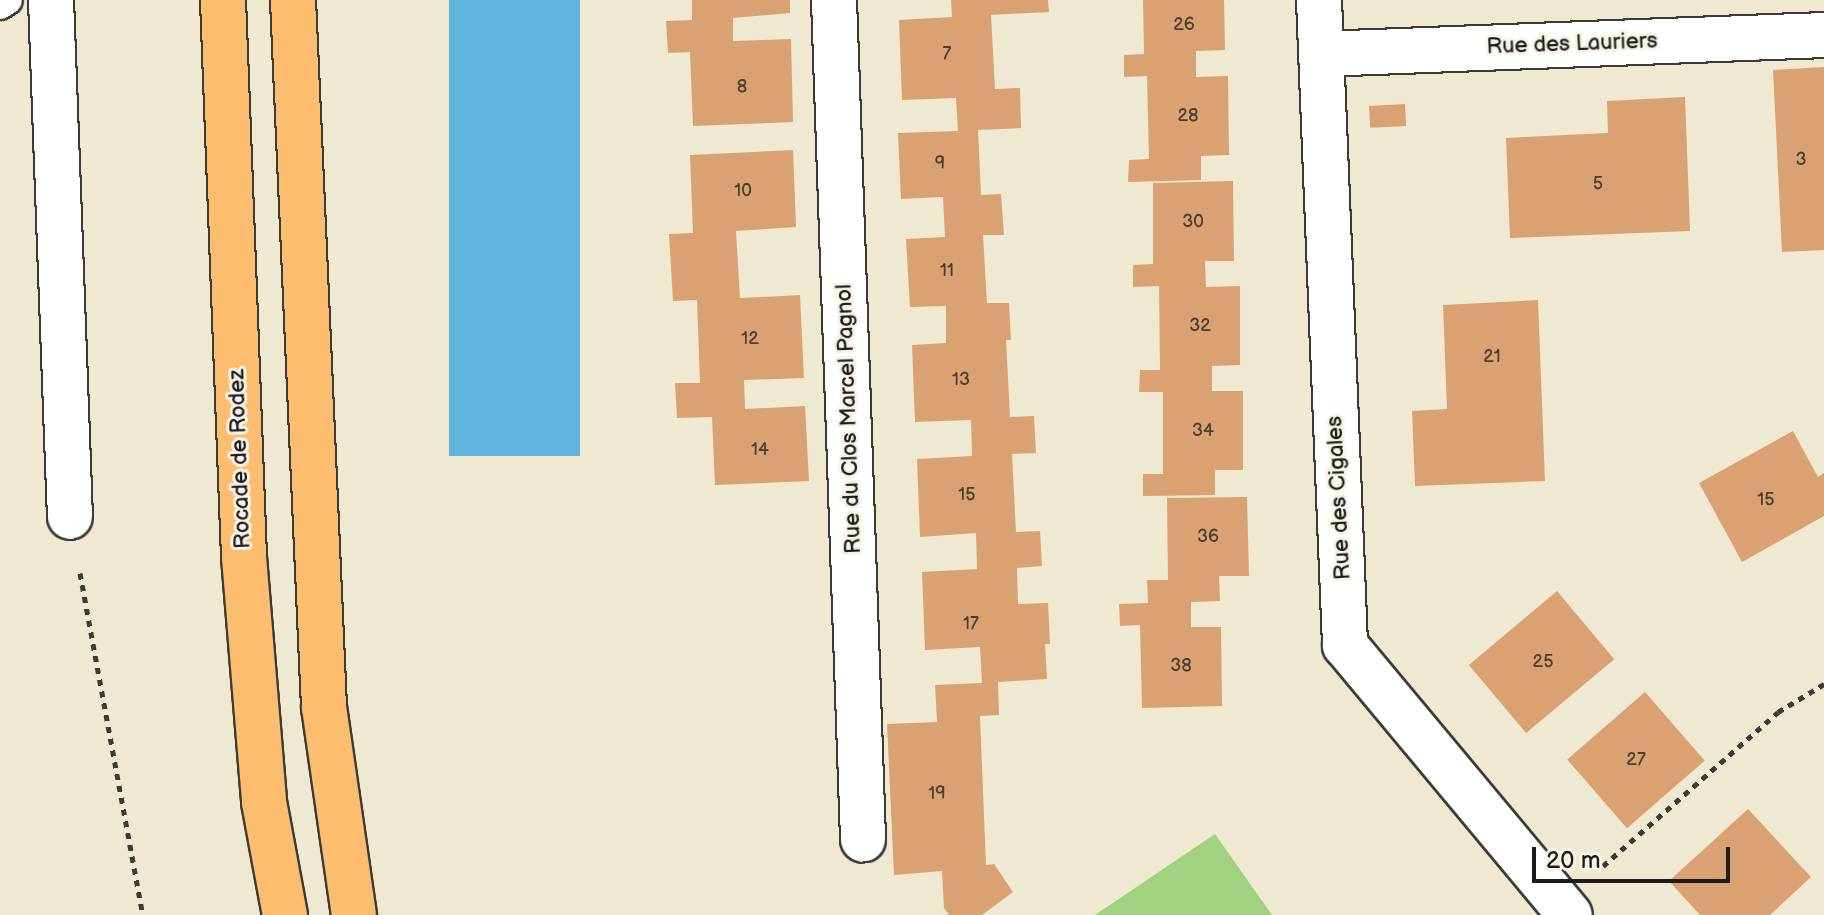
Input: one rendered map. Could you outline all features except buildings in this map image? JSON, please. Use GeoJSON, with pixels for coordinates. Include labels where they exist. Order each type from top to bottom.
{"type":"FeatureCollection","features":[{"type":"Feature","properties":{"kind":"highway","name":"Rocade de Rodez"},"geometry":{"type":"LineString","coordinates":[[223,0],[244,557],[264,802],[285,915]]}},
{"type":"Feature","properties":{"kind":"highway"},"geometry":{"type":"LineString","coordinates":[[293,0],[324,707],[354,915]]}},
{"type":"Feature","properties":{"kind":"highway"},"geometry":{"type":"LineString","coordinates":[[313,488],[322,0]]}},
{"type":"Feature","properties":{"kind":"highway"},"geometry":{"type":"LineString","coordinates":[[264,802],[275,915]]}},
{"type":"Feature","properties":{"kind":"street"},"geometry":{"type":"LineString","coordinates":[[51,0],[70,517]]}},
{"type":"Feature","properties":{"kind":"street","name":"Rue du Clos Marcel Pagnol"},"geometry":{"type":"LineString","coordinates":[[834,0],[863,839]]}},
{"type":"Feature","properties":{"kind":"street","name":"Rue des Cigales"},"geometry":{"type":"LineString","coordinates":[[1319,0],[1345,645],[1570,915]]}},
{"type":"Feature","properties":{"kind":"street","name":"Rue des Lauriers"},"geometry":{"type":"LineString","coordinates":[[1321,54],[1824,35]]}},
{"type":"Feature","properties":{"kind":"lane"},"geometry":{"type":"LineString","coordinates":[[0,5],[8,0]]}},
{"type":"Feature","properties":{"kind":"path"},"geometry":{"type":"LineString","coordinates":[[70,517],[143,915]]}},
{"type":"Feature","properties":{"kind":"path"},"geometry":{"type":"LineString","coordinates":[[1593,874],[1778,712],[1824,684]]}},
{"type":"Feature","properties":{"kind":"green space"},"geometry":{"type":"Polygon","coordinates":[[[1215,834],[1272,915],[1095,915],[1215,834]]]}},
{"type":"Feature","properties":{"kind":"water"},"geometry":{"type":"Polygon","coordinates":[[[449,0],[580,0],[580,456],[449,456],[449,0]]]}}]}
